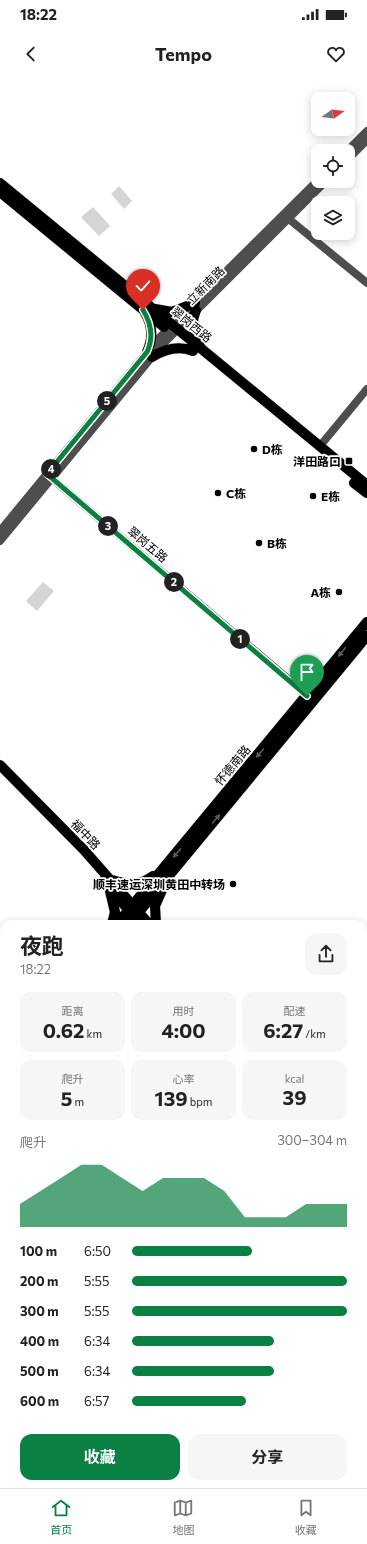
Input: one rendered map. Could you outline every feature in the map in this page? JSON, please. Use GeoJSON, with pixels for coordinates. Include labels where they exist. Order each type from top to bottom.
{"type":"FeatureCollection","features":[{"type":"Feature","properties":{"kind":"main road","name":"翠岗西路"},"geometry":{"type":"LineString","coordinates":[[0,183],[172,329],[367,485]]}},
{"type":"Feature","properties":{"kind":"main road","name":"翠岗西路"},"geometry":{"type":"LineString","coordinates":[[0,192],[147,308]]}},
{"type":"Feature","properties":{"kind":"main road"},"geometry":{"type":"LineString","coordinates":[[195,306],[193,329],[198,350],[174,348],[150,355],[151,331],[147,308],[172,312],[195,306]]}},
{"type":"Feature","properties":{"kind":"main road","name":"翠岗西路"},"geometry":{"type":"LineString","coordinates":[[198,350],[367,493]]}},
{"type":"Feature","properties":{"kind":"main road","name":"怀德南路"},"geometry":{"type":"LineString","coordinates":[[125,920],[134,915],[367,622]]}},
{"type":"Feature","properties":{"kind":"main road","name":"怀德南路"},"geometry":{"type":"LineString","coordinates":[[167,872],[367,636]]}},
{"type":"Feature","properties":{"kind":"main road","name":"福中路"},"geometry":{"type":"LineString","coordinates":[[0,766],[110,883],[134,915]]}},
{"type":"Feature","properties":{"kind":"main road","name":"福中路"},"geometry":{"type":"LineString","coordinates":[[0,775],[110,883]]}},
{"type":"Feature","properties":{"kind":"main road"},"geometry":{"type":"LineString","coordinates":[[113,920],[115,912],[110,883],[139,884],[167,872]]}},
{"type":"Feature","properties":{"kind":"main road"},"geometry":{"type":"LineString","coordinates":[[156,920],[155,906],[167,872]]}},
{"type":"Feature","properties":{"kind":"street"},"geometry":{"type":"LineString","coordinates":[[354,144],[367,131]]}},
{"type":"Feature","properties":{"kind":"street"},"geometry":{"type":"LineString","coordinates":[[355,152],[367,140]]}},
{"type":"Feature","properties":{"kind":"street","name":"立新南路"},"geometry":{"type":"LineString","coordinates":[[286,216],[311,188]]}},
{"type":"Feature","properties":{"kind":"street","name":"立新南路"},"geometry":{"type":"LineString","coordinates":[[0,531],[49,476],[172,329],[286,216],[318,188]]}},
{"type":"Feature","properties":{"kind":"street"},"geometry":{"type":"LineString","coordinates":[[286,216],[367,283]]}},
{"type":"Feature","properties":{"kind":"street"},"geometry":{"type":"LineString","coordinates":[[320,446],[367,389]]}},
{"type":"Feature","properties":{"kind":"street","name":"立新南路"},"geometry":{"type":"LineString","coordinates":[[0,541],[49,476]]}},
{"type":"Feature","properties":{"kind":"street","name":"翠岗五路"},"geometry":{"type":"LineString","coordinates":[[49,476],[307,696]]}},
{"type":"Feature","properties":{"kind":"shaded area"},"geometry":{"type":"Polygon","coordinates":[[[119,186],[132,201],[124,209],[111,194],[119,186]]]}},
{"type":"Feature","properties":{"kind":"shaded area"},"geometry":{"type":"Polygon","coordinates":[[[93,207],[110,226],[99,236],[81,217],[93,207]]]}},
{"type":"Feature","properties":{"kind":"shaded area"},"geometry":{"type":"Polygon","coordinates":[[[43,582],[54,591],[37,611],[26,601],[43,582]]]}},
{"type":"Feature","properties":{"kind":"place","name":"D栋"},"geometry":{"type":"Point","coordinates":[254,449]}},
{"type":"Feature","properties":{"kind":"place","name":"洋田路口"},"geometry":{"type":"Point","coordinates":[349,461]}},
{"type":"Feature","properties":{"kind":"place","name":"C栋"},"geometry":{"type":"Point","coordinates":[218,493]}},
{"type":"Feature","properties":{"kind":"place","name":"E栋"},"geometry":{"type":"Point","coordinates":[313,496]}},
{"type":"Feature","properties":{"kind":"place","name":"B栋"},"geometry":{"type":"Point","coordinates":[259,543]}},
{"type":"Feature","properties":{"kind":"place","name":"A栋"},"geometry":{"type":"Point","coordinates":[339,592]}},
{"type":"Feature","properties":{"kind":"place","name":"顺丰速运深圳黄田中转场"},"geometry":{"type":"Point","coordinates":[233,884]}},
{"type":"Feature","properties":{"kind":"route"},"geometry":{"type":"LineString","coordinates":[[143,310],[150,323],[152,337],[147,352],[47,474],[307,696]]}}]}
